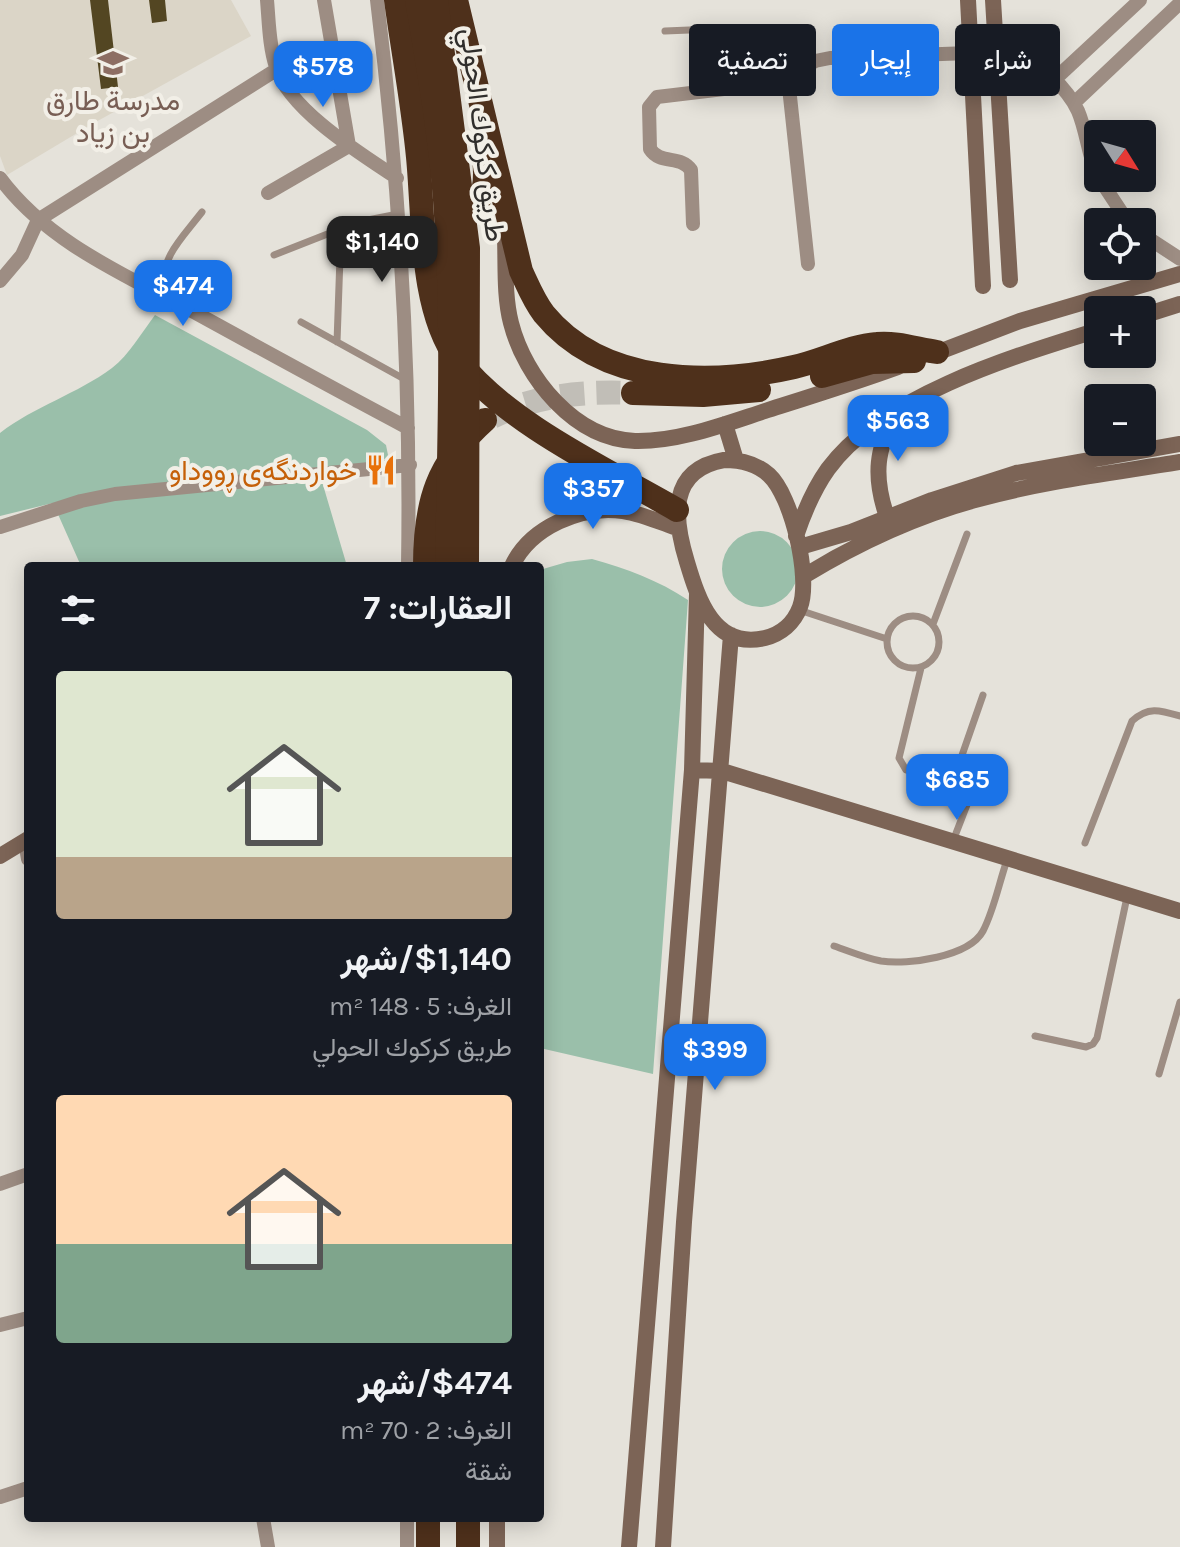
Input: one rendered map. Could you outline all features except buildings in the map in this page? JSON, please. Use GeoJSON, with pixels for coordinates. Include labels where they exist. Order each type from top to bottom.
{"type":"FeatureCollection","features":[{"type":"Feature","properties":{"kind":"highway"},"geometry":{"type":"LineString","coordinates":[[396,0],[401,108],[429,187],[439,203],[458,212],[471,209],[484,188],[479,95]]}},
{"type":"Feature","properties":{"kind":"highway","name":"طريق كركوك الحولي"},"geometry":{"type":"LineString","coordinates":[[417,0],[445,196],[450,327],[447,562]]}},
{"type":"Feature","properties":{"kind":"highway","name":"طريق كركوك الحولي"},"geometry":{"type":"LineString","coordinates":[[436,0],[468,248],[467,562]]}},
{"type":"Feature","properties":{"kind":"highway"},"geometry":{"type":"LineString","coordinates":[[457,0],[521,271],[542,311],[567,336],[625,368],[646,373],[732,377],[796,367],[879,343],[926,357]]}},
{"type":"Feature","properties":{"kind":"highway"},"geometry":{"type":"LineString","coordinates":[[418,155],[432,300],[437,320],[456,357],[484,387],[539,429],[677,519]]}},
{"type":"Feature","properties":{"kind":"highway"},"geometry":{"type":"LineString","coordinates":[[633,393],[741,393],[786,385],[872,362],[926,357]]}},
{"type":"Feature","properties":{"kind":"highway"},"geometry":{"type":"LineString","coordinates":[[425,562],[428,519],[439,477],[447,460],[485,420]]}},
{"type":"Feature","properties":{"kind":"highway"},"geometry":{"type":"LineString","coordinates":[[428,1522],[428,1547]]}},
{"type":"Feature","properties":{"kind":"highway"},"geometry":{"type":"LineString","coordinates":[[468,1522],[468,1547]]}},
{"type":"Feature","properties":{"kind":"main road"},"geometry":{"type":"LineString","coordinates":[[968,0],[969,24]]}},
{"type":"Feature","properties":{"kind":"main road"},"geometry":{"type":"LineString","coordinates":[[993,0],[994,24]]}},
{"type":"Feature","properties":{"kind":"main road"},"geometry":{"type":"LineString","coordinates":[[973,96],[983,286]]}},
{"type":"Feature","properties":{"kind":"main road"},"geometry":{"type":"LineString","coordinates":[[998,96],[1010,280]]}},
{"type":"Feature","properties":{"kind":"main road"},"geometry":{"type":"LineString","coordinates":[[977,168],[1002,167]]}},
{"type":"Feature","properties":{"kind":"main road"},"geometry":{"type":"LineString","coordinates":[[504,200],[507,300],[511,322],[527,364],[553,399],[584,424],[599,433],[632,441],[667,438],[725,424],[926,357],[1020,321],[1180,274]]}},
{"type":"Feature","properties":{"kind":"main road"},"geometry":{"type":"LineString","coordinates":[[1156,312],[1180,304]]}},
{"type":"Feature","properties":{"kind":"main road"},"geometry":{"type":"LineString","coordinates":[[798,542],[809,502],[829,468],[860,434],[894,409],[1033,350],[1084,334]]}},
{"type":"Feature","properties":{"kind":"main road"},"geometry":{"type":"LineString","coordinates":[[887,517],[878,485],[877,468],[881,441],[894,409]]}},
{"type":"Feature","properties":{"kind":"main road"},"geometry":{"type":"LineString","coordinates":[[725,424],[736,460]]}},
{"type":"Feature","properties":{"kind":"main road"},"geometry":{"type":"LineString","coordinates":[[804,576],[844,552],[939,512],[1072,471],[1180,444]]}},
{"type":"Feature","properties":{"kind":"main road"},"geometry":{"type":"LineString","coordinates":[[736,460],[758,467],[775,481],[782,491],[798,542],[804,576],[799,610],[787,627],[769,637],[748,639],[731,635],[712,620],[697,594],[677,519],[682,491],[699,469],[715,462],[736,460]]}},
{"type":"Feature","properties":{"kind":"main road"},"geometry":{"type":"LineString","coordinates":[[798,542],[851,532],[1004,477],[1180,462]]}},
{"type":"Feature","properties":{"kind":"main road"},"geometry":{"type":"LineString","coordinates":[[515,562],[536,536],[562,520],[591,511],[622,511],[677,519]]}},
{"type":"Feature","properties":{"kind":"main road"},"geometry":{"type":"LineString","coordinates":[[629,1547],[692,770],[697,594]]}},
{"type":"Feature","properties":{"kind":"main road"},"geometry":{"type":"LineString","coordinates":[[663,1547],[684,1222],[731,635]]}},
{"type":"Feature","properties":{"kind":"main road"},"geometry":{"type":"LineString","coordinates":[[692,770],[722,771],[1180,911]]}},
{"type":"Feature","properties":{"kind":"main road"},"geometry":{"type":"LineString","coordinates":[[0,856],[24,842]]}},
{"type":"Feature","properties":{"kind":"main road"},"geometry":{"type":"LineString","coordinates":[[497,1522],[497,1547]]}},
{"type":"Feature","properties":{"kind":"street"},"geometry":{"type":"LineString","coordinates":[[267,0],[276,70],[309,114],[397,178]]}},
{"type":"Feature","properties":{"kind":"street"},"geometry":{"type":"LineString","coordinates":[[324,0],[349,146]]}},
{"type":"Feature","properties":{"kind":"street"},"geometry":{"type":"LineString","coordinates":[[377,0],[401,108],[397,178],[410,465],[408,562]]}},
{"type":"Feature","properties":{"kind":"street"},"geometry":{"type":"LineString","coordinates":[[1060,74],[1140,0]]}},
{"type":"Feature","properties":{"kind":"street"},"geometry":{"type":"LineString","coordinates":[[1074,103],[1180,3]]}},
{"type":"Feature","properties":{"kind":"street"},"geometry":{"type":"LineString","coordinates":[[816,61],[955,54]]}},
{"type":"Feature","properties":{"kind":"street"},"geometry":{"type":"LineString","coordinates":[[0,281],[22,255],[38,220],[276,70]]}},
{"type":"Feature","properties":{"kind":"street"},"geometry":{"type":"LineString","coordinates":[[1060,87],[1074,103],[1084,130]]}},
{"type":"Feature","properties":{"kind":"street"},"geometry":{"type":"LineString","coordinates":[[689,93],[662,96],[652,102],[649,107],[650,149],[658,158],[683,162],[691,170],[693,224]]}},
{"type":"Feature","properties":{"kind":"street"},"geometry":{"type":"LineString","coordinates":[[790,96],[808,264]]}},
{"type":"Feature","properties":{"kind":"street"},"geometry":{"type":"LineString","coordinates":[[268,193],[349,146]]}},
{"type":"Feature","properties":{"kind":"street"},"geometry":{"type":"LineString","coordinates":[[0,178],[23,207],[38,220],[97,259],[408,428]]}},
{"type":"Feature","properties":{"kind":"street"},"geometry":{"type":"LineString","coordinates":[[1156,243],[1180,259]]}},
{"type":"Feature","properties":{"kind":"street"},"geometry":{"type":"LineString","coordinates":[[0,527],[81,501],[115,494],[410,465]]}},
{"type":"Feature","properties":{"kind":"street"},"geometry":{"type":"LineString","coordinates":[[0,1184],[24,1175]]}},
{"type":"Feature","properties":{"kind":"street"},"geometry":{"type":"LineString","coordinates":[[0,1325],[24,1319]]}},
{"type":"Feature","properties":{"kind":"street"},"geometry":{"type":"LineString","coordinates":[[0,1497],[24,1489]]}},
{"type":"Feature","properties":{"kind":"street"},"geometry":{"type":"LineString","coordinates":[[264,1522],[268,1547]]}},
{"type":"Feature","properties":{"kind":"street"},"geometry":{"type":"LineString","coordinates":[[407,1522],[407,1547]]}},
{"type":"Feature","properties":{"kind":"lane"},"geometry":{"type":"LineString","coordinates":[[665,31],[689,30]]}},
{"type":"Feature","properties":{"kind":"lane"},"geometry":{"type":"LineString","coordinates":[[159,293],[163,267],[169,255],[202,212]]}},
{"type":"Feature","properties":{"kind":"lane"},"geometry":{"type":"LineString","coordinates":[[274,255],[371,218],[398,214]]}},
{"type":"Feature","properties":{"kind":"lane"},"geometry":{"type":"LineString","coordinates":[[337,342],[341,229]]}},
{"type":"Feature","properties":{"kind":"lane"},"geometry":{"type":"LineString","coordinates":[[301,322],[406,380]]}},
{"type":"Feature","properties":{"kind":"lane"},"geometry":{"type":"LineString","coordinates":[[933,624],[967,534]]}},
{"type":"Feature","properties":{"kind":"lane"},"geometry":{"type":"LineString","coordinates":[[799,610],[887,639]]}},
{"type":"Feature","properties":{"kind":"lane"},"geometry":{"type":"LineString","coordinates":[[920,616],[933,624],[939,646],[933,660],[921,668],[899,665],[889,653],[887,639],[893,625],[905,617],[920,616]]}},
{"type":"Feature","properties":{"kind":"lane"},"geometry":{"type":"LineString","coordinates":[[921,668],[899,758],[906,770],[966,788],[970,797],[953,841]]}},
{"type":"Feature","properties":{"kind":"lane"},"geometry":{"type":"LineString","coordinates":[[952,784],[983,695]]}},
{"type":"Feature","properties":{"kind":"lane"},"geometry":{"type":"LineString","coordinates":[[1085,843],[1132,721],[1141,712],[1152,709],[1180,716]]}},
{"type":"Feature","properties":{"kind":"lane"},"geometry":{"type":"LineString","coordinates":[[834,946],[894,962],[962,950],[983,931],[1007,858]]}},
{"type":"Feature","properties":{"kind":"lane"},"geometry":{"type":"LineString","coordinates":[[1035,1036],[1086,1047],[1097,1038],[1127,895]]}},
{"type":"Feature","properties":{"kind":"lane"},"geometry":{"type":"LineString","coordinates":[[1159,1074],[1180,1002]]}},
{"type":"Feature","properties":{"kind":"shaded area","name":"مدرسة طارق بن زياد"},"geometry":{"type":"Polygon","coordinates":[[[0,0],[231,0],[251,36],[7,175],[0,156],[0,0]]]}},
{"type":"Feature","properties":{"kind":"green space"},"geometry":{"type":"Polygon","coordinates":[[[155,315],[367,430],[386,445],[388,455],[381,463],[318,468],[346,562],[79,562],[53,503],[0,516],[0,433],[112,368],[130,350],[155,315]]]}},
{"type":"Feature","properties":{"kind":"green space"},"geometry":{"type":"Polygon","coordinates":[[[760,531],[774,534],[787,542],[795,555],[798,569],[795,583],[787,596],[774,604],[760,607],[746,604],[733,596],[725,583],[722,569],[725,555],[733,542],[746,534],[760,531]]]}},
{"type":"Feature","properties":{"kind":"green space"},"geometry":{"type":"Polygon","coordinates":[[[592,559],[618,567],[688,600],[653,1074],[544,1049],[544,569],[592,559]]]}},
{"type":"Feature","properties":{"kind":"tunnel"},"geometry":{"type":"LineString","coordinates":[[492,417],[543,399],[596,393],[633,393]]}},
{"type":"Feature","properties":{"kind":"place","name":"مدرسة طارق بن زياد"},"geometry":{"type":"Point","coordinates":[113,63]}},
{"type":"Feature","properties":{"kind":"place","name":"خواردنگەی ڕووداو"},"geometry":{"type":"Point","coordinates":[381,470]}}]}
